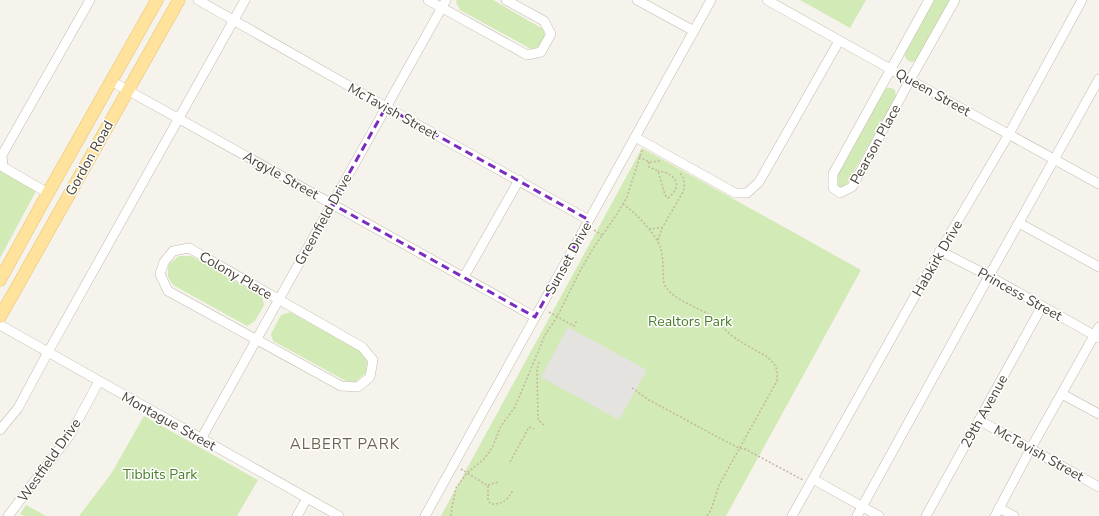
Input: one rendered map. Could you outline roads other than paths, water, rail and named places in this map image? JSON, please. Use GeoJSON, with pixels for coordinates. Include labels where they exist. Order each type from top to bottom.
{"type":"FeatureCollection","features":[{"type":"Feature","properties":{"kind":"main road","name":"Gordon Road"},"geometry":{"type":"LineString","coordinates":[[0,280],[157,0]]}},
{"type":"Feature","properties":{"kind":"main road","name":"Gordon Road"},"geometry":{"type":"LineString","coordinates":[[0,317],[179,0]]}},
{"type":"Feature","properties":{"kind":"street"},"geometry":{"type":"LineString","coordinates":[[48,193],[3,167],[2,155],[90,0]]}},
{"type":"Feature","properties":{"kind":"street","name":"McTavish Street"},"geometry":{"type":"LineString","coordinates":[[198,0],[589,220]]}},
{"type":"Feature","properties":{"kind":"street"},"geometry":{"type":"LineString","coordinates":[[0,430],[18,408],[245,0]]}},
{"type":"Feature","properties":{"kind":"street"},"geometry":{"type":"LineString","coordinates":[[428,0],[444,4],[527,55],[541,52],[551,34],[544,21],[506,0]]}},
{"type":"Feature","properties":{"kind":"street"},"geometry":{"type":"LineString","coordinates":[[637,0],[694,31]]}},
{"type":"Feature","properties":{"kind":"street","name":"Sunset Drive"},"geometry":{"type":"LineString","coordinates":[[425,516],[711,0]]}},
{"type":"Feature","properties":{"kind":"street","name":"Queen Street"},"geometry":{"type":"LineString","coordinates":[[767,0],[1099,184]]}},
{"type":"Feature","properties":{"kind":"street","name":"Pearson Place"},"geometry":{"type":"LineString","coordinates":[[929,0],[833,174],[833,188],[840,193],[852,187],[955,0]]}},
{"type":"Feature","properties":{"kind":"street","name":"Habkirk Drive"},"geometry":{"type":"LineString","coordinates":[[792,516],[940,251],[1009,134],[1082,0]]}},
{"type":"Feature","properties":{"kind":"street","name":"Greenfield Drive"},"geometry":{"type":"LineString","coordinates":[[201,439],[444,4]]}},
{"type":"Feature","properties":{"kind":"street"},"geometry":{"type":"LineString","coordinates":[[635,137],[735,193],[747,194],[760,182],[839,41]]}},
{"type":"Feature","properties":{"kind":"street"},"geometry":{"type":"LineString","coordinates":[[857,516],[1099,79]]}},
{"type":"Feature","properties":{"kind":"street","name":"Argyle Street"},"geometry":{"type":"LineString","coordinates":[[111,81],[535,318]]}},
{"type":"Feature","properties":{"kind":"street"},"geometry":{"type":"LineString","coordinates":[[464,278],[519,180]]}},
{"type":"Feature","properties":{"kind":"street"},"geometry":{"type":"LineString","coordinates":[[1019,223],[1099,267]]}},
{"type":"Feature","properties":{"kind":"street","name":"Colony Place"},"geometry":{"type":"LineString","coordinates":[[189,248],[362,347],[373,360],[370,377],[358,387],[341,386],[256,340],[168,291],[160,274],[164,262],[173,251],[189,248]]}},
{"type":"Feature","properties":{"kind":"street","name":"Princess Street"},"geometry":{"type":"LineString","coordinates":[[940,251],[989,276],[1097,337]]}},
{"type":"Feature","properties":{"kind":"street","name":"29th Avenue"},"geometry":{"type":"LineString","coordinates":[[926,516],[1042,306]]}},
{"type":"Feature","properties":{"kind":"street","name":"Montague Street"},"geometry":{"type":"LineString","coordinates":[[0,325],[338,516]]}},
{"type":"Feature","properties":{"kind":"street"},"geometry":{"type":"LineString","coordinates":[[1014,516],[997,512],[1031,448],[1097,337],[1099,327]]}},
{"type":"Feature","properties":{"kind":"street","name":"Westfield Drive"},"geometry":{"type":"LineString","coordinates":[[8,516],[70,435],[99,381]]}},
{"type":"Feature","properties":{"kind":"street"},"geometry":{"type":"LineString","coordinates":[[1062,394],[1099,414]]}},
{"type":"Feature","properties":{"kind":"street","name":"McTavish Street"},"geometry":{"type":"LineString","coordinates":[[979,420],[1099,487]]}},
{"type":"Feature","properties":{"kind":"street"},"geometry":{"type":"LineString","coordinates":[[811,481],[879,516]]}},
{"type":"Feature","properties":{"kind":"street"},"geometry":{"type":"LineString","coordinates":[[298,516],[307,498]]}},
{"type":"Feature","properties":{"kind":"district","name":"ALBERT PARK"},"geometry":{"type":"Point","coordinates":[345,444]}},
{"type":"Feature","properties":{"kind":"park label","name":"Realtors Park"},"geometry":{"type":"Point","coordinates":[690,321]}},
{"type":"Feature","properties":{"kind":"park label","name":"Tibbits Park"},"geometry":{"type":"Point","coordinates":[160,474]}}]}
